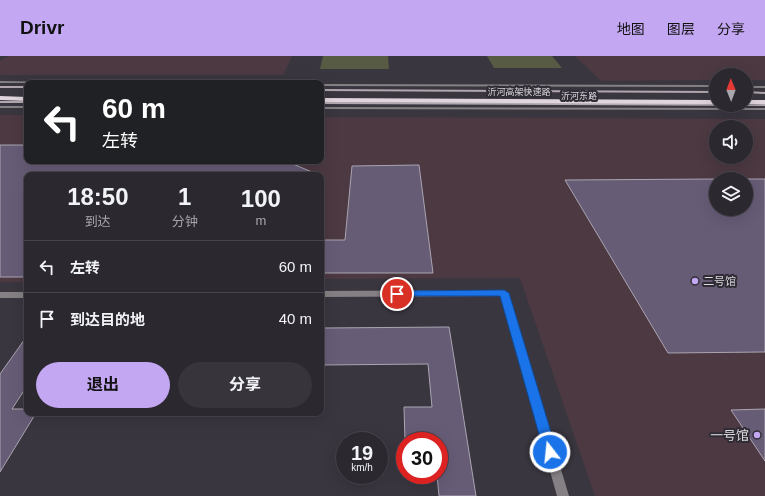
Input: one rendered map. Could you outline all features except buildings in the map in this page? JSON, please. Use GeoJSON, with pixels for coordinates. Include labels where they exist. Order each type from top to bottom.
{"type":"FeatureCollection","features":[{"type":"Feature","properties":{"kind":"highway"},"geometry":{"type":"LineString","coordinates":[[0,92],[24,93]]}},
{"type":"Feature","properties":{"kind":"highway","name":"沂河高架快速路"},"geometry":{"type":"LineString","coordinates":[[324,94],[709,95]]}},
{"type":"Feature","properties":{"kind":"highway"},"geometry":{"type":"LineString","coordinates":[[753,95],[765,94]]}},
{"type":"Feature","properties":{"kind":"highway"},"geometry":{"type":"LineString","coordinates":[[0,98],[24,98]]}},
{"type":"Feature","properties":{"kind":"highway","name":"沂河高架快速路"},"geometry":{"type":"LineString","coordinates":[[324,100],[709,102]]}},
{"type":"Feature","properties":{"kind":"highway"},"geometry":{"type":"LineString","coordinates":[[753,102],[765,102]]}},
{"type":"Feature","properties":{"kind":"main road"},"geometry":{"type":"LineString","coordinates":[[0,87],[24,88]]}},
{"type":"Feature","properties":{"kind":"main road","name":"沂河东路"},"geometry":{"type":"LineString","coordinates":[[324,90],[709,92]]}},
{"type":"Feature","properties":{"kind":"main road"},"geometry":{"type":"LineString","coordinates":[[753,93],[765,94]]}},
{"type":"Feature","properties":{"kind":"main road"},"geometry":{"type":"LineString","coordinates":[[0,102],[24,102]]}},
{"type":"Feature","properties":{"kind":"main road","name":"沂河东路"},"geometry":{"type":"LineString","coordinates":[[324,103],[765,105]]}},
{"type":"Feature","properties":{"kind":"main road"},"geometry":{"type":"LineString","coordinates":[[678,105],[709,109]]}},
{"type":"Feature","properties":{"kind":"street"},"geometry":{"type":"LineString","coordinates":[[0,82],[24,82]]}},
{"type":"Feature","properties":{"kind":"street"},"geometry":{"type":"LineString","coordinates":[[324,85],[709,86]]}},
{"type":"Feature","properties":{"kind":"street"},"geometry":{"type":"LineString","coordinates":[[753,87],[765,87]]}},
{"type":"Feature","properties":{"kind":"street"},"geometry":{"type":"LineString","coordinates":[[0,107],[24,107]]}},
{"type":"Feature","properties":{"kind":"street"},"geometry":{"type":"LineString","coordinates":[[324,108],[709,109]]}},
{"type":"Feature","properties":{"kind":"street"},"geometry":{"type":"LineString","coordinates":[[753,110],[765,110]]}},
{"type":"Feature","properties":{"kind":"street"},"geometry":{"type":"LineString","coordinates":[[324,294],[504,293],[563,496]]}},
{"type":"Feature","properties":{"kind":"street"},"geometry":{"type":"LineString","coordinates":[[0,295],[24,295]]}},
{"type":"Feature","properties":{"kind":"shaded area"},"geometry":{"type":"Polygon","coordinates":[[[9,56],[292,56],[283,75],[0,75],[0,61],[9,56]]]}},
{"type":"Feature","properties":{"kind":"shaded area"},"geometry":{"type":"Polygon","coordinates":[[[575,56],[765,56],[765,80],[753,80],[753,68],[709,68],[709,80],[601,81],[575,56]]]}},
{"type":"Feature","properties":{"kind":"shaded area"},"geometry":{"type":"Polygon","coordinates":[[[0,115],[24,115],[24,164],[324,164],[324,117],[765,119],[765,496],[595,496],[520,278],[324,279],[324,172],[24,172],[24,282],[0,282],[0,115]]]}},
{"type":"Feature","properties":{"kind":"green space"},"geometry":{"type":"Polygon","coordinates":[[[323,56],[388,56],[389,69],[320,69],[323,56]]]}},
{"type":"Feature","properties":{"kind":"green space"},"geometry":{"type":"Polygon","coordinates":[[[487,56],[552,56],[562,68],[494,68],[487,56]]]}},
{"type":"Feature","properties":{"kind":"place","name":"二号馆"},"geometry":{"type":"Point","coordinates":[695,281]}},
{"type":"Feature","properties":{"kind":"place","name":"一号馆"},"geometry":{"type":"Point","coordinates":[757,435]}},
{"type":"Feature","properties":{"kind":"route"},"geometry":{"type":"LineString","coordinates":[[397,294],[504,293],[550,452]]}}]}
